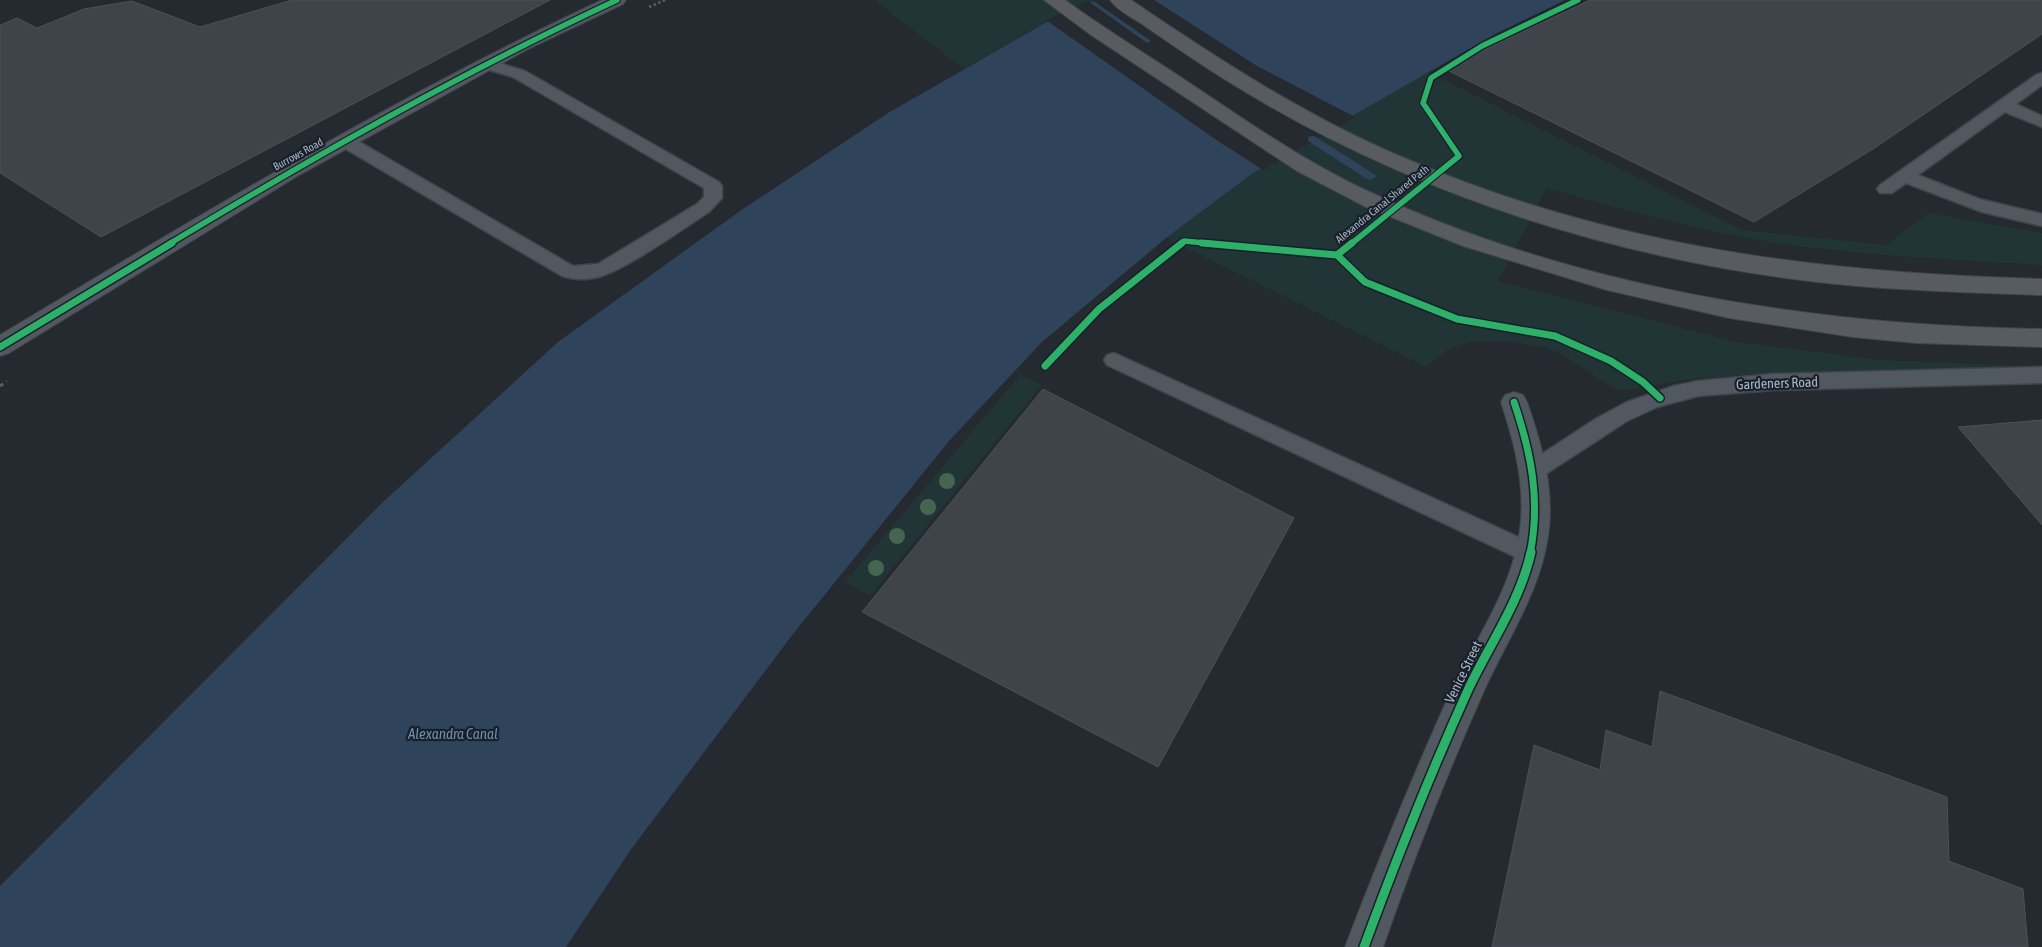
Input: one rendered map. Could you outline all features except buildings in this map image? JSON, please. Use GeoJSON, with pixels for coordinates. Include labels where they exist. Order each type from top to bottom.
{"type":"FeatureCollection","features":[{"type":"Feature","properties":{"kind":"highway"},"geometry":{"type":"LineString","coordinates":[[1119,0],[1251,87],[1321,127],[1427,176],[1501,205],[1563,224],[1640,244],[1786,271],[1930,285],[2042,287]]}},
{"type":"Feature","properties":{"kind":"highway"},"geometry":{"type":"LineString","coordinates":[[1053,1],[1229,119],[1349,191],[1460,237],[1613,285],[1694,304],[1809,324],[1921,334],[2042,338]]}},
{"type":"Feature","properties":{"kind":"street","name":"Burrows Road"},"geometry":{"type":"LineString","coordinates":[[0,347],[291,170],[486,64],[617,0]]}},
{"type":"Feature","properties":{"kind":"street","name":"Venice Street"},"geometry":{"type":"LineString","coordinates":[[1364,947],[1407,829],[1475,675],[1510,607],[1530,554],[1535,520],[1532,471],[1528,444],[1514,402]]}},
{"type":"Feature","properties":{"kind":"lane"},"geometry":{"type":"LineString","coordinates":[[345,141],[568,272],[594,272],[605,268],[703,208],[713,198],[713,186],[519,74],[486,64]]}},
{"type":"Feature","properties":{"kind":"lane"},"geometry":{"type":"LineString","coordinates":[[1886,189],[2042,78]]}},
{"type":"Feature","properties":{"kind":"lane"},"geometry":{"type":"LineString","coordinates":[[2004,105],[2042,122]]}},
{"type":"Feature","properties":{"kind":"lane"},"geometry":{"type":"LineString","coordinates":[[1906,176],[1968,202],[2000,212],[2042,220]]}},
{"type":"Feature","properties":{"kind":"lane"},"geometry":{"type":"LineString","coordinates":[[1114,360],[1530,554]]}},
{"type":"Feature","properties":{"kind":"lane","name":"Gardeners Road"},"geometry":{"type":"LineString","coordinates":[[1532,471],[1636,406],[1696,389],[1772,382],[1929,380],[2042,375]]}},
{"type":"Feature","properties":{"kind":"shaded area"},"geometry":{"type":"Polygon","coordinates":[[[874,0],[1096,0],[1047,22],[964,69],[874,0]]]}},
{"type":"Feature","properties":{"kind":"shaded area"},"geometry":{"type":"Polygon","coordinates":[[[1428,72],[1742,230],[1886,245],[1928,213],[2042,233],[2042,265],[1853,252],[1790,245],[1697,228],[1547,188],[1498,281],[1736,342],[1881,360],[2004,365],[2007,369],[1757,374],[1692,379],[1626,390],[1613,388],[1565,356],[1544,347],[1508,341],[1484,341],[1463,344],[1447,350],[1426,367],[1166,238],[1253,173],[1428,72]]]}},
{"type":"Feature","properties":{"kind":"shaded area"},"geometry":{"type":"Polygon","coordinates":[[[1020,375],[1042,385],[870,596],[845,582],[1020,375]]]}},
{"type":"Feature","properties":{"kind":"water","name":"Alexandra Canal"},"geometry":{"type":"Polygon","coordinates":[[[1096,0],[1565,0],[1495,34],[1253,173],[1166,238],[1042,342],[949,441],[793,634],[632,848],[566,947],[0,947],[0,886],[383,502],[558,342],[740,211],[888,113],[1047,22],[1096,0]]]}},
{"type":"Feature","properties":{"kind":"pier"},"geometry":{"type":"Polygon","coordinates":[[[1092,0],[1154,0],[1257,66],[1355,117],[1263,170],[1212,137],[1046,20],[1088,1],[1147,43],[1151,41],[1092,0]]]}},
{"type":"Feature","properties":{"kind":"waterway"},"geometry":{"type":"LineString","coordinates":[[1312,139],[1371,176]]}},
{"type":"Feature","properties":{"kind":"cycle path"},"geometry":{"type":"LineString","coordinates":[[0,347],[291,170],[521,45],[617,0]]}},
{"type":"Feature","properties":{"kind":"cycle path","name":"Alexandra Canal Shared Path"},"geometry":{"type":"LineString","coordinates":[[1045,366],[1099,309],[1184,241],[1337,255],[1459,156],[1423,103],[1431,78],[1482,46],[1578,0]]}},
{"type":"Feature","properties":{"kind":"cycle path","name":"Alexandra Canal Shared Path"},"geometry":{"type":"LineString","coordinates":[[1337,255],[1365,282],[1457,319],[1555,336],[1611,361],[1643,382],[1660,398]]}},
{"type":"Feature","properties":{"kind":"cycle path"},"geometry":{"type":"LineString","coordinates":[[1364,947],[1427,784],[1469,688],[1516,595],[1530,555],[1534,535],[1536,501],[1529,451],[1514,402]]}}]}
